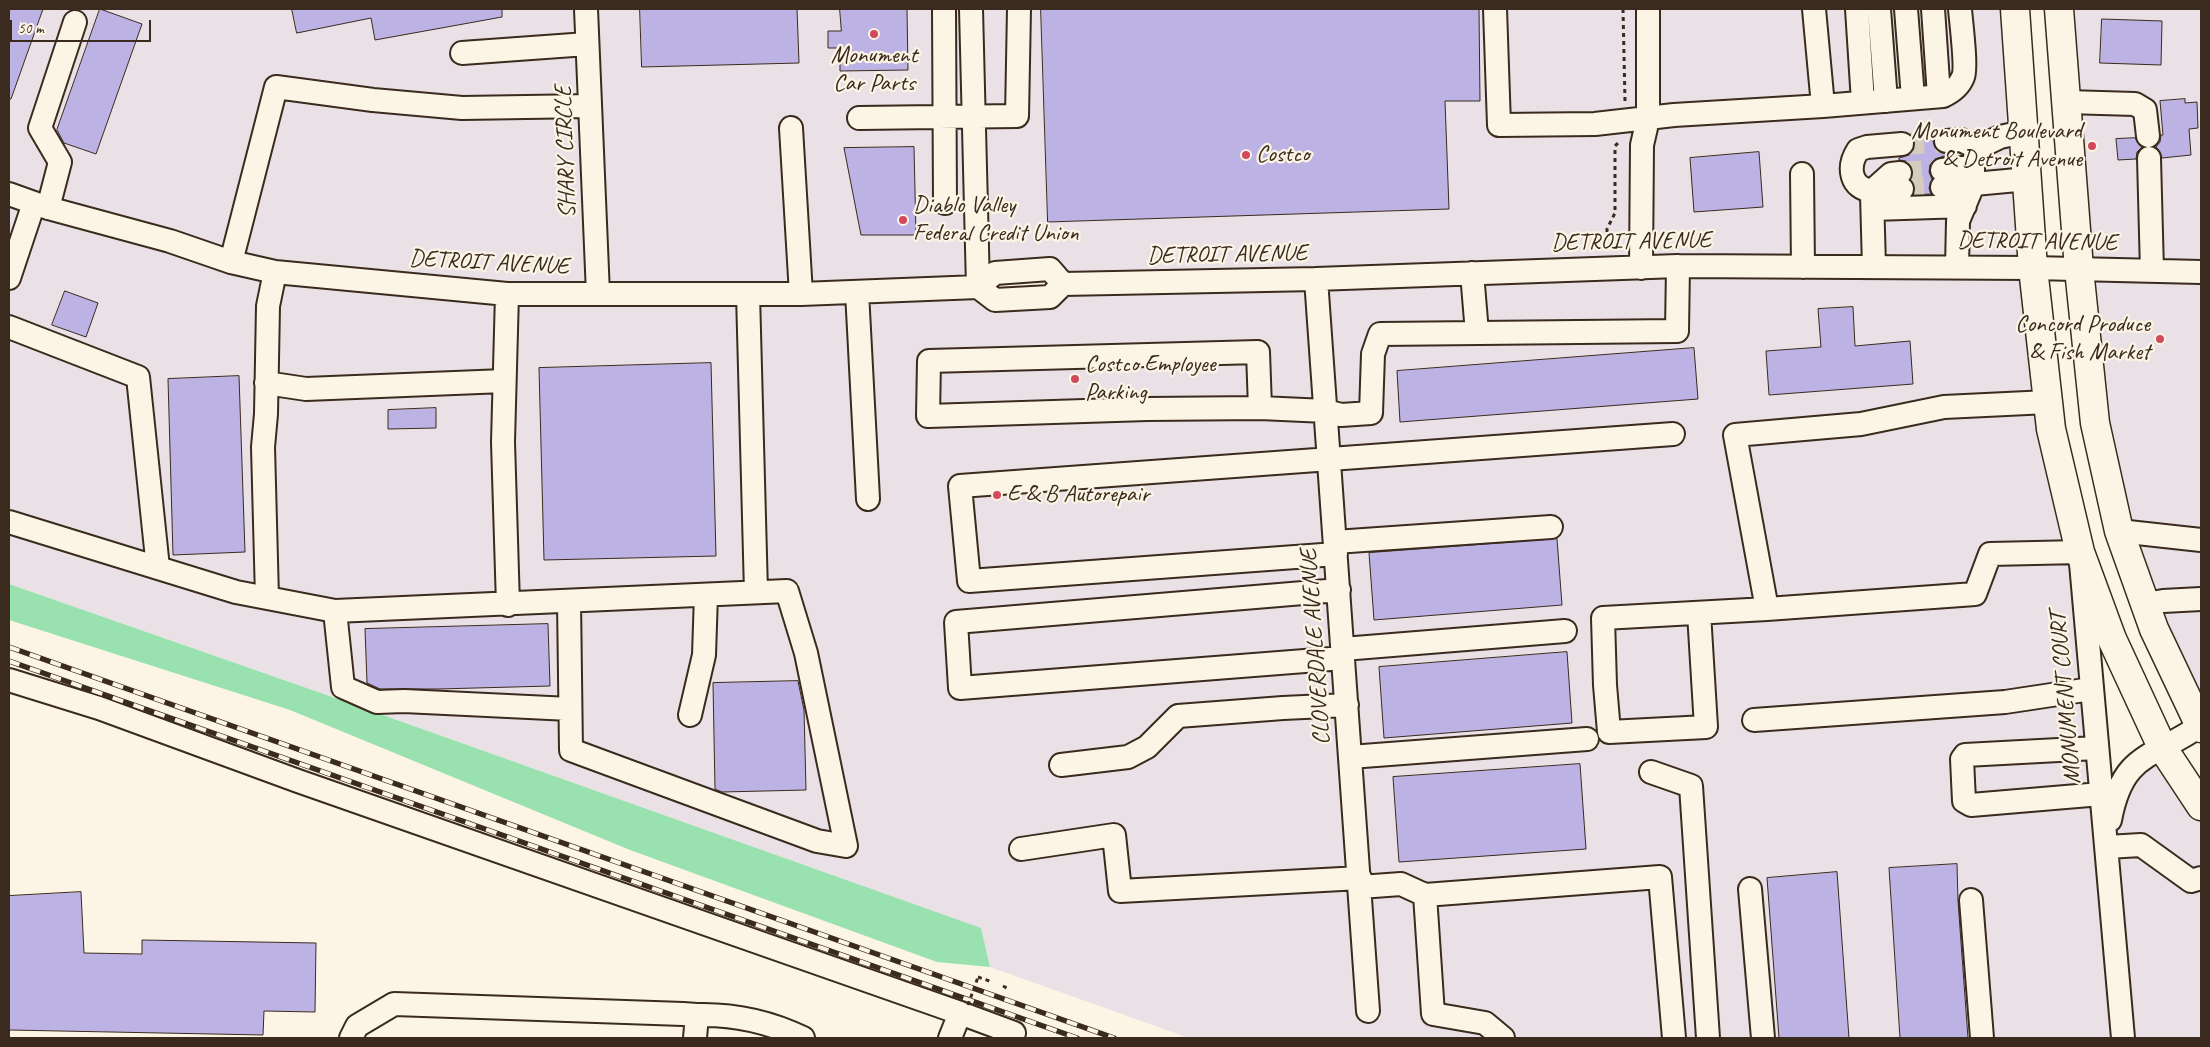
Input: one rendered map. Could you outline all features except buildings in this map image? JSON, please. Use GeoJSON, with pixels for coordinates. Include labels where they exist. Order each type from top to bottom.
{"type":"FeatureCollection","features":[{"type":"Feature","properties":{"kind":"main road"},"geometry":{"type":"LineString","coordinates":[[2015,9],[2033,268],[2051,429],[2080,552],[2112,638],[2162,747],[2201,806]]}},
{"type":"Feature","properties":{"kind":"main road"},"geometry":{"type":"LineString","coordinates":[[2060,9],[2079,269],[2095,423],[2119,531],[2154,629],[2201,727]]}},
{"type":"Feature","properties":{"kind":"street","name":"SHARY CIRCLE"},"geometry":{"type":"LineString","coordinates":[[586,9],[598,294]]}},
{"type":"Feature","properties":{"kind":"street"},"geometry":{"type":"LineString","coordinates":[[944,9],[945,203]]}},
{"type":"Feature","properties":{"kind":"street"},"geometry":{"type":"LineString","coordinates":[[971,9],[978,288]]}},
{"type":"Feature","properties":{"kind":"street"},"geometry":{"type":"LineString","coordinates":[[859,118],[1017,116],[1019,9]]}},
{"type":"Feature","properties":{"kind":"street"},"geometry":{"type":"LineString","coordinates":[[1495,9],[1499,125],[1595,124],[1648,120],[1674,115],[1823,106],[1939,96],[1951,93],[1958,86],[1964,75],[1960,9]]}},
{"type":"Feature","properties":{"kind":"street"},"geometry":{"type":"LineString","coordinates":[[1641,268],[1642,145],[1648,120],[1648,9]]}},
{"type":"Feature","properties":{"kind":"street"},"geometry":{"type":"LineString","coordinates":[[1814,9],[1823,106]]}},
{"type":"Feature","properties":{"kind":"street"},"geometry":{"type":"LineString","coordinates":[[1857,9],[1863,102]]}},
{"type":"Feature","properties":{"kind":"street"},"geometry":{"type":"LineString","coordinates":[[1879,9],[1886,100]]}},
{"type":"Feature","properties":{"kind":"street"},"geometry":{"type":"LineString","coordinates":[[1906,9],[1913,98]]}},
{"type":"Feature","properties":{"kind":"street"},"geometry":{"type":"LineString","coordinates":[[1933,9],[1939,96]]}},
{"type":"Feature","properties":{"kind":"street"},"geometry":{"type":"LineString","coordinates":[[9,278],[60,162],[40,128],[75,22]]}},
{"type":"Feature","properties":{"kind":"street"},"geometry":{"type":"LineString","coordinates":[[462,53],[588,44]]}},
{"type":"Feature","properties":{"kind":"street"},"geometry":{"type":"LineString","coordinates":[[231,262],[276,87],[373,100],[462,108],[590,106]]}},
{"type":"Feature","properties":{"kind":"street"},"geometry":{"type":"LineString","coordinates":[[2067,102],[2135,104],[2146,110],[2149,147],[2152,271]]}},
{"type":"Feature","properties":{"kind":"street"},"geometry":{"type":"LineString","coordinates":[[791,128],[801,294]]}},
{"type":"Feature","properties":{"kind":"street"},"geometry":{"type":"LineString","coordinates":[[1958,267],[1958,221],[1965,206],[1975,167],[2000,137],[2023,132]]}},
{"type":"Feature","properties":{"kind":"street"},"geometry":{"type":"LineString","coordinates":[[1946,141],[1962,140],[1975,167]]}},
{"type":"Feature","properties":{"kind":"street"},"geometry":{"type":"LineString","coordinates":[[1902,144],[1867,147],[1858,150],[1852,158],[1850,174],[1858,186],[1872,200],[1965,206]]}},
{"type":"Feature","properties":{"kind":"street"},"geometry":{"type":"LineString","coordinates":[[1942,178],[1975,167],[2028,179]]}},
{"type":"Feature","properties":{"kind":"street"},"geometry":{"type":"LineString","coordinates":[[1802,174],[1803,267]]}},
{"type":"Feature","properties":{"kind":"street"},"geometry":{"type":"LineString","coordinates":[[946,175],[975,175]]}},
{"type":"Feature","properties":{"kind":"street"},"geometry":{"type":"LineString","coordinates":[[1872,200],[1901,181]]}},
{"type":"Feature","properties":{"kind":"street","name":"DETROIT AVENUE"},"geometry":{"type":"LineString","coordinates":[[9,194],[41,205],[170,241],[231,262],[275,272],[508,294],[801,294],[978,288],[995,273],[1050,269],[1063,284],[1316,279],[1678,266],[1958,267],[2201,272]]}},
{"type":"Feature","properties":{"kind":"street"},"geometry":{"type":"LineString","coordinates":[[1872,200],[1874,267]]}},
{"type":"Feature","properties":{"kind":"street"},"geometry":{"type":"LineString","coordinates":[[1260,408],[1258,352],[928,361],[928,416],[1147,409],[1260,408],[1326,411],[1341,415],[1371,413],[1373,354],[1380,334],[1677,331],[1678,266]]}},
{"type":"Feature","properties":{"kind":"street"},"geometry":{"type":"LineString","coordinates":[[267,598],[263,494],[268,306],[275,272]]}},
{"type":"Feature","properties":{"kind":"street"},"geometry":{"type":"LineString","coordinates":[[1472,273],[1476,333]]}},
{"type":"Feature","properties":{"kind":"street","name":"CLOVERDALE AVENUE"},"geometry":{"type":"LineString","coordinates":[[1316,279],[1368,1011]]}},
{"type":"Feature","properties":{"kind":"street"},"geometry":{"type":"LineString","coordinates":[[857,292],[868,499]]}},
{"type":"Feature","properties":{"kind":"street"},"geometry":{"type":"LineString","coordinates":[[508,294],[504,381],[503,488],[508,605]]}},
{"type":"Feature","properties":{"kind":"street"},"geometry":{"type":"LineString","coordinates":[[748,294],[756,592]]}},
{"type":"Feature","properties":{"kind":"street"},"geometry":{"type":"LineString","coordinates":[[9,327],[138,378],[158,568]]}},
{"type":"Feature","properties":{"kind":"street"},"geometry":{"type":"LineString","coordinates":[[266,383],[306,389],[504,381]]}},
{"type":"Feature","properties":{"kind":"street"},"geometry":{"type":"LineString","coordinates":[[1766,609],[1735,435],[1861,424],[1944,407],[2048,402]]}},
{"type":"Feature","properties":{"kind":"street"},"geometry":{"type":"LineString","coordinates":[[1551,527],[969,581],[960,486],[1673,434]]}},
{"type":"Feature","properties":{"kind":"street"},"geometry":{"type":"LineString","coordinates":[[9,522],[236,592],[335,611],[508,605],[568,601],[787,591],[806,653],[846,846],[817,841],[571,750],[568,601]]}},
{"type":"Feature","properties":{"kind":"street"},"geometry":{"type":"LineString","coordinates":[[2119,531],[2201,540]]}},
{"type":"Feature","properties":{"kind":"street"},"geometry":{"type":"LineString","coordinates":[[1699,613],[1706,727],[1610,732],[1605,685],[1603,618],[1766,609],[1975,594],[1990,554],[2080,552]]}},
{"type":"Feature","properties":{"kind":"street","name":"MONUMENT COURT"},"geometry":{"type":"LineString","coordinates":[[2080,552],[2123,1038]]}},
{"type":"Feature","properties":{"kind":"street"},"geometry":{"type":"LineString","coordinates":[[1338,590],[956,622],[960,688],[1565,631]]}},
{"type":"Feature","properties":{"kind":"street"},"geometry":{"type":"LineString","coordinates":[[690,715],[704,655],[706,595]]}},
{"type":"Feature","properties":{"kind":"street"},"geometry":{"type":"LineString","coordinates":[[2145,604],[2163,601],[2201,600]]}},
{"type":"Feature","properties":{"kind":"street"},"geometry":{"type":"LineString","coordinates":[[335,611],[343,687],[376,702],[404,701],[570,709]]}},
{"type":"Feature","properties":{"kind":"street"},"geometry":{"type":"LineString","coordinates":[[9,680],[99,708],[298,781],[964,1009],[1014,1033]]}},
{"type":"Feature","properties":{"kind":"street"},"geometry":{"type":"LineString","coordinates":[[1754,720],[2006,702],[2091,689]]}},
{"type":"Feature","properties":{"kind":"street"},"geometry":{"type":"LineString","coordinates":[[1061,765],[1128,757],[1147,747],[1178,716],[1346,705]]}},
{"type":"Feature","properties":{"kind":"street","name":"MONUMENT COURT"},"geometry":{"type":"LineString","coordinates":[[2106,843],[2114,799],[2121,782],[2139,760],[2201,727]]}},
{"type":"Feature","properties":{"kind":"street"},"geometry":{"type":"LineString","coordinates":[[1350,757],[1587,739]]}},
{"type":"Feature","properties":{"kind":"street"},"geometry":{"type":"LineString","coordinates":[[2096,748],[1967,754],[1962,760],[1964,801],[1971,805],[2101,794]]}},
{"type":"Feature","properties":{"kind":"street"},"geometry":{"type":"LineString","coordinates":[[1651,772],[1691,786],[1708,1038]]}},
{"type":"Feature","properties":{"kind":"street"},"geometry":{"type":"LineString","coordinates":[[1021,849],[1114,835],[1120,891],[1360,882],[1401,884],[1425,895],[1660,877],[1674,1038]]}},
{"type":"Feature","properties":{"kind":"street"},"geometry":{"type":"LineString","coordinates":[[2106,843],[2141,846],[2191,881],[2201,878]]}},
{"type":"Feature","properties":{"kind":"street"},"geometry":{"type":"LineString","coordinates":[[1750,890],[1763,1038]]}},
{"type":"Feature","properties":{"kind":"street"},"geometry":{"type":"LineString","coordinates":[[1425,895],[1433,1014],[1485,1023],[1503,1038]]}},
{"type":"Feature","properties":{"kind":"street"},"geometry":{"type":"LineString","coordinates":[[1971,900],[1982,1038]]}},
{"type":"Feature","properties":{"kind":"street"},"geometry":{"type":"LineString","coordinates":[[351,1038],[357,1026],[394,1004],[697,1015],[719,1014],[753,1020],[803,1038]]}},
{"type":"Feature","properties":{"kind":"street"},"geometry":{"type":"LineString","coordinates":[[950,1038],[964,1009]]}},
{"type":"Feature","properties":{"kind":"street"},"geometry":{"type":"LineString","coordinates":[[695,1038],[697,1015]]}},
{"type":"Feature","properties":{"kind":"path"},"geometry":{"type":"LineString","coordinates":[[964,1009],[978,977],[992,982]]}},
{"type":"Feature","properties":{"kind":"path"},"geometry":{"type":"LineString","coordinates":[[1003,986],[1009,989]]}},
{"type":"Feature","properties":{"kind":"shaded area"},"geometry":{"type":"Polygon","coordinates":[[[9,9],[2016,9],[2033,268],[2114,799],[2162,747],[2201,806],[2201,1038],[1189,1038],[990,967],[980,928],[9,584],[9,9]],[[1050,269],[979,287],[1050,297],[1050,269]]]}},
{"type":"Feature","properties":{"kind":"shaded area"},"geometry":{"type":"Polygon","coordinates":[[[2059,9],[2201,9],[2201,728],[2119,531],[2059,9]]]}},
{"type":"Feature","properties":{"kind":"green space"},"geometry":{"type":"Polygon","coordinates":[[[9,584],[981,928],[990,967],[937,962],[630,850],[290,710],[9,620],[9,584]]]}},
{"type":"Feature","properties":{"kind":"tunnel"},"geometry":{"type":"LineString","coordinates":[[1902,144],[1946,141]]}},
{"type":"Feature","properties":{"kind":"tunnel"},"geometry":{"type":"LineString","coordinates":[[1900,173],[1942,170]]}},
{"type":"Feature","properties":{"kind":"tunnel"},"geometry":{"type":"LineString","coordinates":[[1902,189],[1942,187]]}},
{"type":"Feature","properties":{"kind":"railway"},"geometry":{"type":"LineString","coordinates":[[9,647],[1114,1038]]}},
{"type":"Feature","properties":{"kind":"railway"},"geometry":{"type":"LineString","coordinates":[[9,661],[1077,1038]]}},
{"type":"Feature","properties":{"kind":"place","name":"Monument Car Parts"},"geometry":{"type":"Point","coordinates":[874,34]}},
{"type":"Feature","properties":{"kind":"place","name":"Monument Boulevard & Detroit Avenue"},"geometry":{"type":"Point","coordinates":[2092,146]}},
{"type":"Feature","properties":{"kind":"place","name":"Costco"},"geometry":{"type":"Point","coordinates":[1246,155]}},
{"type":"Feature","properties":{"kind":"place","name":"Diablo Valley Federal Credit Union"},"geometry":{"type":"Point","coordinates":[903,220]}},
{"type":"Feature","properties":{"kind":"place","name":"Concord Produce & Fish Market"},"geometry":{"type":"Point","coordinates":[2160,339]}},
{"type":"Feature","properties":{"kind":"place","name":"Costco Employee Parking"},"geometry":{"type":"Point","coordinates":[1075,379]}},
{"type":"Feature","properties":{"kind":"place","name":"E & B Autorepair"},"geometry":{"type":"Point","coordinates":[997,495]}}]}
